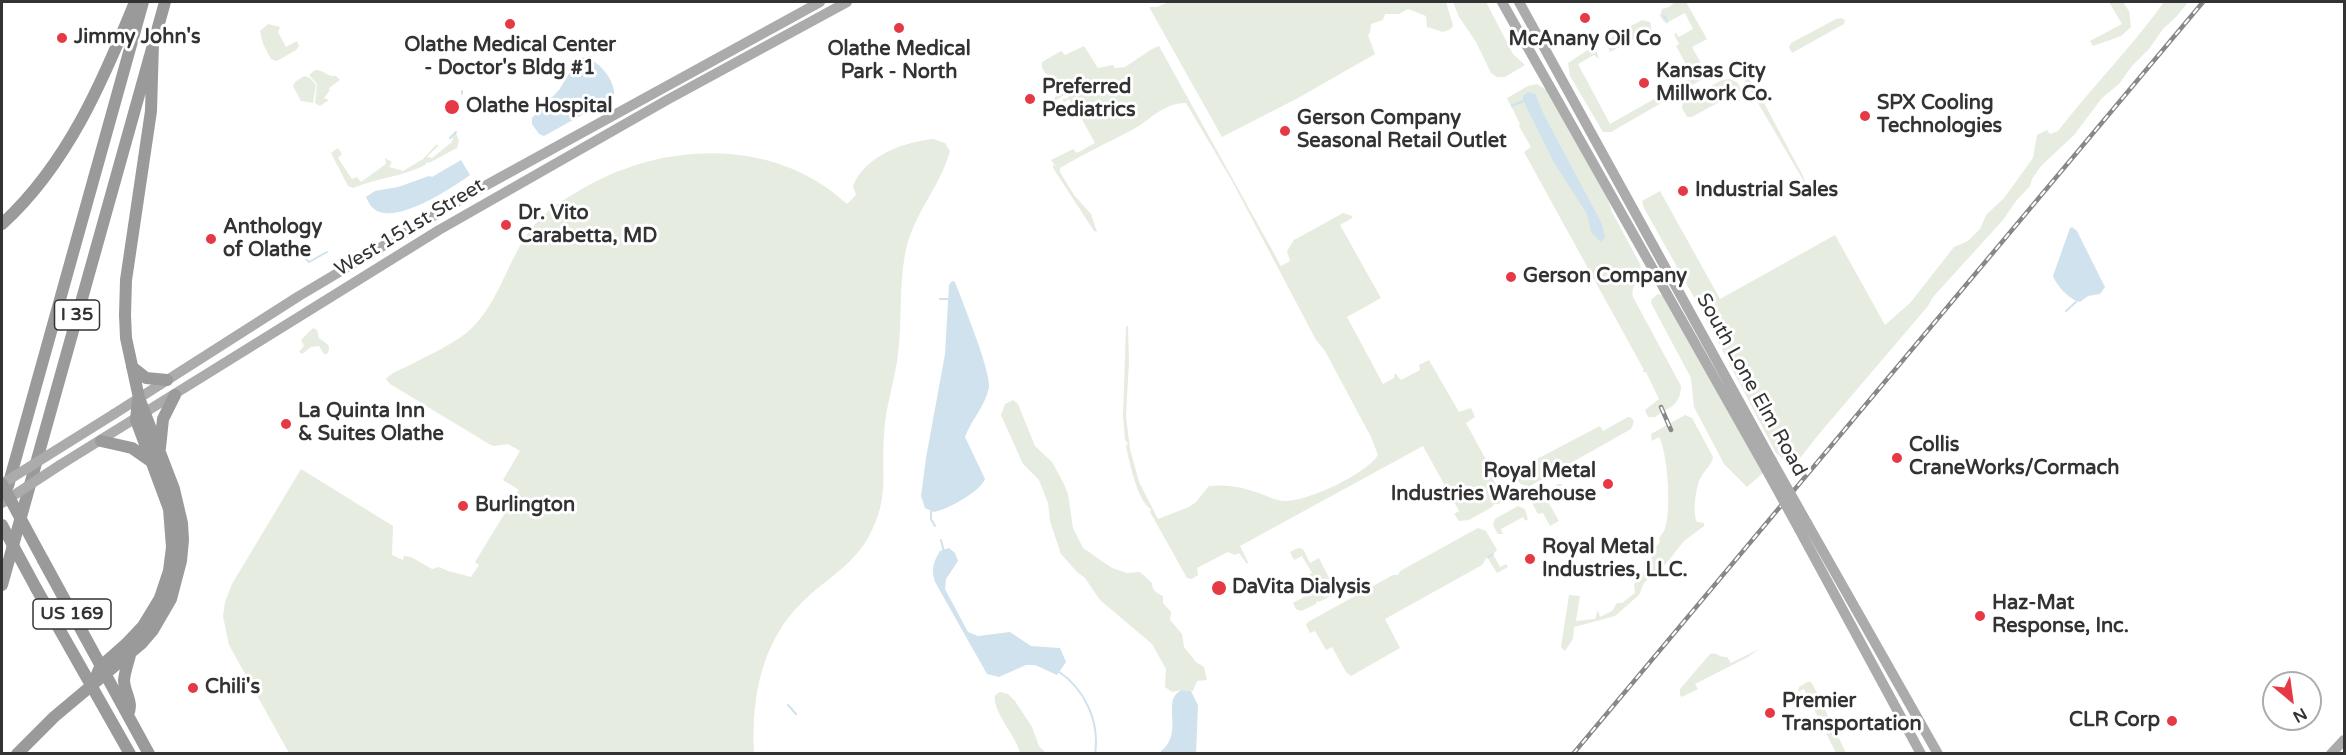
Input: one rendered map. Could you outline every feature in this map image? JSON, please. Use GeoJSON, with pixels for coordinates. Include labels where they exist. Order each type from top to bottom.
{"type":"FeatureCollection","features":[{"type":"Feature","properties":{"kind":"highway"},"geometry":{"type":"LineString","coordinates":[[2,224],[30,196],[64,150],[112,59],[135,2]]}},
{"type":"Feature","properties":{"kind":"highway","name":"I 35"},"geometry":{"type":"LineString","coordinates":[[2,508],[143,2]]}},
{"type":"Feature","properties":{"kind":"highway","name":"I 35"},"geometry":{"type":"LineString","coordinates":[[2,585],[165,2]]}},
{"type":"Feature","properties":{"kind":"highway"},"geometry":{"type":"LineString","coordinates":[[103,671],[130,654],[153,630],[164,612],[177,581],[181,561],[182,532],[179,505],[140,417],[139,398],[126,338],[125,297],[151,111],[153,44]]}},
{"type":"Feature","properties":{"kind":"highway"},"geometry":{"type":"LineString","coordinates":[[132,367],[151,380],[167,380]]}},
{"type":"Feature","properties":{"kind":"highway"},"geometry":{"type":"LineString","coordinates":[[17,753],[54,717],[92,687],[103,671],[143,626],[160,598],[169,571],[172,541],[169,509],[156,457],[163,419],[175,395]]}},
{"type":"Feature","properties":{"kind":"highway"},"geometry":{"type":"LineString","coordinates":[[101,441],[132,448],[156,457]]}},
{"type":"Feature","properties":{"kind":"highway","name":"US 169"},"geometry":{"type":"LineString","coordinates":[[2,484],[103,671]]}},
{"type":"Feature","properties":{"kind":"highway"},"geometry":{"type":"LineString","coordinates":[[2,525],[130,753]]}},
{"type":"Feature","properties":{"kind":"highway"},"geometry":{"type":"LineString","coordinates":[[128,715],[131,706],[125,691],[124,680],[130,654]]}},
{"type":"Feature","properties":{"kind":"highway"},"geometry":{"type":"LineString","coordinates":[[103,671],[149,753]]}},
{"type":"Feature","properties":{"kind":"main road","name":"West 151st Street"},"geometry":{"type":"LineString","coordinates":[[2,484],[299,296],[472,193],[820,2]]}},
{"type":"Feature","properties":{"kind":"main road","name":"West 151st Street"},"geometry":{"type":"LineString","coordinates":[[2,503],[439,230],[657,106],[847,2]]}},
{"type":"Feature","properties":{"kind":"main road","name":"South Lone Elm Road"},"geometry":{"type":"LineString","coordinates":[[1502,2],[1769,465]]}},
{"type":"Feature","properties":{"kind":"main road","name":"South Lone Elm Road"},"geometry":{"type":"LineString","coordinates":[[1519,2],[1803,526],[1938,753]]}},
{"type":"Feature","properties":{"kind":"main road","name":"South Lone Elm Road"},"geometry":{"type":"LineString","coordinates":[[1803,526],[1921,753]]}},
{"type":"Feature","properties":{"kind":"main road"},"geometry":{"type":"LineString","coordinates":[[2331,753],[2344,740]]}},
{"type":"Feature","properties":{"kind":"shaded area"},"geometry":{"type":"Polygon","coordinates":[[[1169,2],[1446,2],[1453,25],[1451,29],[1443,32],[1427,27],[1426,16],[1408,9],[1399,14],[1385,14],[1383,20],[1371,24],[1368,35],[1375,54],[1298,98],[1222,137],[1149,7],[1157,7],[1169,2]]]}},
{"type":"Feature","properties":{"kind":"shaded area"},"geometry":{"type":"Polygon","coordinates":[[[1453,2],[1486,2],[1513,54],[1525,65],[1505,77],[1497,77],[1491,73],[1453,2]]]}},
{"type":"Feature","properties":{"kind":"shaded area"},"geometry":{"type":"Polygon","coordinates":[[[1675,2],[1686,2],[1707,39],[1692,47],[1708,76],[1611,132],[1603,132],[1570,76],[1568,63],[1589,49],[1597,52],[1599,59],[1594,55],[1578,64],[1610,124],[1693,77],[1676,46],[1679,44],[1674,34],[1676,33],[1679,37],[1693,29],[1685,13],[1668,22],[1664,16],[1665,23],[1660,16],[1662,9],[1675,2]]]}},
{"type":"Feature","properties":{"kind":"shaded area"},"geometry":{"type":"Polygon","coordinates":[[[2109,2],[2123,2],[2129,11],[2131,27],[2121,36],[2093,46],[2090,41],[2122,24],[2109,2]]]}},
{"type":"Feature","properties":{"kind":"shaded area"},"geometry":{"type":"Polygon","coordinates":[[[2164,2],[2188,2],[2119,84],[2102,98],[2074,135],[2041,166],[2030,186],[2003,220],[1933,297],[1928,306],[1793,467],[1776,453],[1642,201],[1660,191],[1720,299],[1835,235],[1885,325],[1910,303],[1954,247],[1968,241],[1980,229],[1986,215],[2004,198],[2033,158],[2037,135],[2047,130],[2050,134],[2058,131],[2164,2]]]}},
{"type":"Feature","properties":{"kind":"shaded area"},"geometry":{"type":"Polygon","coordinates":[[[1841,18],[1845,20],[1844,24],[1792,53],[1789,47],[1791,43],[1841,18]]]}},
{"type":"Feature","properties":{"kind":"shaded area"},"geometry":{"type":"Polygon","coordinates":[[[1642,20],[1650,22],[1652,30],[1610,52],[1607,45],[1608,39],[1642,20]]]}},
{"type":"Feature","properties":{"kind":"shaded area"},"geometry":{"type":"Polygon","coordinates":[[[268,24],[280,27],[278,32],[286,47],[297,41],[299,46],[296,50],[277,61],[271,59],[263,44],[260,31],[268,24]]]}},
{"type":"Feature","properties":{"kind":"shaded area"},"geometry":{"type":"Polygon","coordinates":[[[1084,46],[1098,68],[1113,65],[1115,68],[1125,67],[1159,46],[1281,266],[1290,261],[1287,251],[1294,240],[1343,213],[1352,216],[1340,225],[1381,298],[1347,317],[1383,384],[1394,378],[1395,373],[1401,380],[1420,370],[1419,365],[1429,360],[1459,412],[1471,408],[1475,417],[1466,423],[1496,478],[1494,481],[1498,487],[1505,483],[1509,486],[1508,496],[1503,501],[1469,520],[1459,521],[1454,514],[1459,511],[1423,446],[1240,546],[1247,564],[1239,553],[1235,555],[1228,552],[1197,568],[1198,575],[1192,579],[1187,578],[1150,512],[1151,509],[1142,498],[1129,462],[1123,416],[1126,326],[1128,326],[1129,362],[1126,416],[1130,449],[1139,482],[1158,519],[1189,507],[1209,486],[1222,485],[1240,488],[1282,501],[1295,500],[1350,478],[1378,455],[1371,437],[1325,351],[1316,340],[1232,181],[1186,103],[1163,109],[1132,130],[1060,168],[1060,172],[1074,195],[1091,214],[1097,232],[1094,231],[1053,168],[1053,165],[1056,167],[1051,160],[1073,149],[1077,153],[1095,143],[1079,114],[1072,118],[1070,115],[1076,111],[1069,99],[1064,102],[1062,99],[1068,98],[1069,92],[1064,92],[1063,96],[1055,101],[1054,98],[1058,95],[1049,78],[1043,81],[1042,78],[1047,75],[1042,68],[1042,62],[1061,51],[1065,55],[1084,46]]]}},
{"type":"Feature","properties":{"kind":"shaded area"},"geometry":{"type":"Polygon","coordinates":[[[315,70],[336,76],[340,80],[329,88],[324,98],[329,100],[320,106],[315,103],[317,84],[309,75],[315,70]]]}},
{"type":"Feature","properties":{"kind":"shaded area"},"geometry":{"type":"Polygon","coordinates":[[[304,76],[310,78],[316,85],[313,103],[301,101],[293,86],[304,76]]]}},
{"type":"Feature","properties":{"kind":"shaded area"},"geometry":{"type":"Polygon","coordinates":[[[1745,76],[1755,86],[1806,185],[1744,79],[1745,76]]]}},
{"type":"Feature","properties":{"kind":"shaded area"},"geometry":{"type":"Polygon","coordinates":[[[1730,79],[1738,83],[1741,90],[1692,117],[1687,117],[1682,108],[1683,101],[1722,80],[1730,79]]]}},
{"type":"Feature","properties":{"kind":"shaded area"},"geometry":{"type":"Polygon","coordinates":[[[1537,84],[1548,91],[1608,199],[1612,212],[1640,264],[1641,269],[1633,288],[1633,297],[1681,386],[1677,401],[1664,411],[1662,406],[1660,407],[1662,412],[1655,417],[1648,417],[1645,410],[1659,399],[1646,372],[1642,372],[1644,370],[1524,152],[1531,147],[1507,98],[1528,86],[1537,84]]]}},
{"type":"Feature","properties":{"kind":"shaded area"},"geometry":{"type":"Polygon","coordinates":[[[456,133],[459,141],[457,148],[429,163],[353,188],[348,186],[331,153],[338,148],[342,154],[338,158],[352,179],[357,177],[361,182],[386,164],[385,158],[392,162],[389,167],[403,171],[423,159],[437,144],[438,146],[427,157],[432,158],[452,142],[453,135],[456,133]]]}},
{"type":"Feature","properties":{"kind":"shaded area"},"geometry":{"type":"Polygon","coordinates":[[[933,139],[945,143],[950,151],[940,177],[914,226],[905,254],[898,354],[885,425],[880,509],[869,536],[857,553],[795,609],[771,646],[758,687],[754,753],[289,753],[229,645],[223,616],[225,602],[232,584],[301,469],[393,526],[392,555],[403,560],[404,556],[411,557],[432,569],[439,567],[471,577],[479,565],[475,562],[519,490],[503,480],[520,451],[508,444],[494,446],[489,444],[390,384],[386,379],[450,344],[472,328],[483,316],[520,246],[544,215],[574,193],[619,171],[652,161],[686,155],[721,153],[755,157],[788,167],[819,182],[847,204],[856,195],[853,186],[866,166],[886,152],[898,147],[933,139]]]}},
{"type":"Feature","properties":{"kind":"shaded area"},"geometry":{"type":"Polygon","coordinates":[[[1658,294],[1662,295],[1763,473],[1747,487],[1724,464],[1694,407],[1691,378],[1651,303],[1658,294]]]}},
{"type":"Feature","properties":{"kind":"shaded area"},"geometry":{"type":"Polygon","coordinates":[[[313,328],[317,330],[319,338],[329,346],[327,354],[324,354],[319,346],[311,347],[302,354],[299,352],[304,346],[301,340],[313,328]]]}},
{"type":"Feature","properties":{"kind":"shaded area"},"geometry":{"type":"Polygon","coordinates":[[[1013,400],[1018,404],[1035,446],[1052,462],[1063,482],[1068,494],[1073,528],[1083,548],[1112,568],[1127,573],[1140,572],[1152,583],[1155,591],[1163,596],[1163,603],[1171,612],[1170,620],[1182,634],[1184,647],[1196,662],[1204,667],[1207,680],[1197,681],[1193,691],[1172,692],[1165,687],[1166,669],[1152,644],[1100,600],[1085,578],[1061,554],[1050,521],[1048,503],[1039,480],[1023,464],[1001,415],[1005,404],[1013,400]]]}},
{"type":"Feature","properties":{"kind":"shaded area"},"geometry":{"type":"Polygon","coordinates":[[[1685,415],[1692,418],[1713,457],[1699,481],[1695,499],[1697,522],[1704,523],[1704,526],[1684,541],[1661,570],[1644,583],[1639,595],[1615,616],[1574,627],[1573,639],[1565,651],[1561,647],[1569,595],[1580,596],[1576,621],[1595,619],[1598,610],[1600,617],[1612,611],[1617,603],[1622,603],[1635,593],[1634,584],[1643,576],[1645,566],[1651,561],[1654,549],[1660,542],[1668,512],[1665,456],[1659,437],[1652,441],[1651,434],[1685,415]]]}},
{"type":"Feature","properties":{"kind":"shaded area"},"geometry":{"type":"Polygon","coordinates":[[[1628,417],[1634,422],[1631,429],[1530,486],[1518,481],[1516,476],[1519,472],[1525,476],[1534,471],[1531,464],[1537,459],[1600,426],[1603,431],[1628,417]]]}},
{"type":"Feature","properties":{"kind":"shaded area"},"geometry":{"type":"Polygon","coordinates":[[[1558,484],[1563,484],[1546,498],[1559,521],[1550,526],[1543,513],[1538,514],[1533,505],[1533,499],[1558,484]]]}},
{"type":"Feature","properties":{"kind":"shaded area"},"geometry":{"type":"Polygon","coordinates":[[[1518,506],[1525,509],[1528,519],[1525,521],[1523,517],[1501,529],[1503,534],[1498,534],[1493,525],[1495,519],[1518,506]]]}},
{"type":"Feature","properties":{"kind":"shaded area"},"geometry":{"type":"Polygon","coordinates":[[[1478,528],[1486,531],[1497,550],[1493,554],[1500,567],[1506,564],[1508,567],[1497,573],[1487,557],[1482,565],[1385,619],[1400,648],[1351,676],[1346,672],[1332,647],[1326,650],[1315,631],[1310,633],[1306,625],[1308,622],[1393,575],[1398,575],[1400,571],[1478,528]]]}},
{"type":"Feature","properties":{"kind":"shaded area"},"geometry":{"type":"Polygon","coordinates":[[[1298,548],[1303,549],[1310,563],[1319,558],[1335,590],[1333,595],[1301,611],[1296,609],[1293,603],[1320,588],[1312,578],[1307,580],[1305,577],[1312,573],[1302,556],[1294,560],[1290,552],[1298,548]]]}},
{"type":"Feature","properties":{"kind":"shaded area"},"geometry":{"type":"Polygon","coordinates":[[[1759,649],[1695,684],[1698,689],[1682,697],[1680,695],[1680,689],[1710,654],[1727,657],[1731,663],[1759,649]]]}},
{"type":"Feature","properties":{"kind":"shaded area"},"geometry":{"type":"Polygon","coordinates":[[[1811,682],[1814,687],[1846,753],[1836,753],[1804,689],[1798,692],[1799,687],[1811,682]]]}},
{"type":"Feature","properties":{"kind":"shaded area"},"geometry":{"type":"Polygon","coordinates":[[[1000,692],[1008,694],[1015,701],[1032,727],[1039,746],[1046,753],[1020,753],[997,709],[995,695],[1000,692]]]}},
{"type":"Feature","properties":{"kind":"water"},"geometry":{"type":"Polygon","coordinates":[[[583,57],[594,61],[605,71],[612,83],[614,95],[544,136],[539,134],[532,124],[532,118],[559,90],[575,64],[583,57]]]}},
{"type":"Feature","properties":{"kind":"water"},"geometry":{"type":"Polygon","coordinates":[[[1528,92],[1535,94],[1602,224],[1605,237],[1601,242],[1591,232],[1587,214],[1553,161],[1523,100],[1523,96],[1528,92]]]}},
{"type":"Feature","properties":{"kind":"water"},"geometry":{"type":"Polygon","coordinates":[[[461,160],[470,175],[437,196],[409,209],[395,213],[383,213],[374,209],[366,197],[375,191],[432,177],[461,160]]]}},
{"type":"Feature","properties":{"kind":"water"},"geometry":{"type":"Polygon","coordinates":[[[2072,227],[2077,231],[2105,287],[2100,294],[2088,296],[2080,302],[2064,292],[2053,276],[2072,227]]]}},
{"type":"Feature","properties":{"kind":"water"},"geometry":{"type":"Polygon","coordinates":[[[952,281],[955,282],[969,319],[988,379],[989,387],[985,400],[965,437],[985,479],[977,489],[963,499],[934,512],[925,508],[921,496],[945,354],[949,285],[952,281]]]}},
{"type":"Feature","properties":{"kind":"water"},"geometry":{"type":"Polygon","coordinates":[[[949,548],[955,553],[958,561],[946,579],[945,589],[968,632],[978,636],[1010,632],[1031,646],[1060,648],[1066,662],[1057,675],[1035,665],[1026,665],[999,677],[987,674],[935,582],[933,566],[940,551],[949,548]]]}},
{"type":"Feature","properties":{"kind":"water"},"geometry":{"type":"Polygon","coordinates":[[[1182,690],[1191,691],[1198,705],[1196,753],[1159,753],[1167,745],[1171,736],[1173,701],[1182,690]]]}},
{"type":"Feature","properties":{"kind":"waterway"},"geometry":{"type":"LineString","coordinates":[[1664,16],[1667,22]]}},
{"type":"Feature","properties":{"kind":"waterway"},"geometry":{"type":"LineString","coordinates":[[488,76],[499,70]]}},
{"type":"Feature","properties":{"kind":"waterway"},"geometry":{"type":"LineString","coordinates":[[1512,106],[1523,101]]}},
{"type":"Feature","properties":{"kind":"waterway"},"geometry":{"type":"LineString","coordinates":[[450,138],[456,132]]}},
{"type":"Feature","properties":{"kind":"waterway"},"geometry":{"type":"LineString","coordinates":[[305,258],[309,262],[327,252]]}},
{"type":"Feature","properties":{"kind":"waterway"},"geometry":{"type":"LineString","coordinates":[[940,299],[949,299]]}},
{"type":"Feature","properties":{"kind":"waterway"},"geometry":{"type":"LineString","coordinates":[[2066,311],[2076,302]]}},
{"type":"Feature","properties":{"kind":"waterway"},"geometry":{"type":"LineString","coordinates":[[931,509],[931,519],[935,526]]}},
{"type":"Feature","properties":{"kind":"waterway"},"geometry":{"type":"LineString","coordinates":[[941,540],[944,552]]}},
{"type":"Feature","properties":{"kind":"waterway"},"geometry":{"type":"LineString","coordinates":[[1488,557],[1493,554]]}},
{"type":"Feature","properties":{"kind":"waterway"},"geometry":{"type":"LineString","coordinates":[[1058,671],[1076,687],[1093,718],[1095,754]]}},
{"type":"Feature","properties":{"kind":"waterway"},"geometry":{"type":"LineString","coordinates":[[788,705],[796,714]]}},
{"type":"Feature","properties":{"kind":"railway"},"geometry":{"type":"LineString","coordinates":[[1573,754],[2203,2]]}},
{"type":"Feature","properties":{"kind":"railway"},"geometry":{"type":"LineString","coordinates":[[1661,407],[1671,430]]}},
{"type":"Feature","properties":{"kind":"place","name":"McAnany Oil Co"},"geometry":{"type":"Point","coordinates":[1585,18]}},
{"type":"Feature","properties":{"kind":"place","name":"Olathe Medical Center - Doctor's Bldg #1"},"geometry":{"type":"Point","coordinates":[510,24]}},
{"type":"Feature","properties":{"kind":"place","name":"Olathe Medical Park - North"},"geometry":{"type":"Point","coordinates":[899,28]}},
{"type":"Feature","properties":{"kind":"place","name":"Jimmy John's"},"geometry":{"type":"Point","coordinates":[62,38]}},
{"type":"Feature","properties":{"kind":"place","name":"Kansas City Millwork Co."},"geometry":{"type":"Point","coordinates":[1644,83]}},
{"type":"Feature","properties":{"kind":"place","name":"Preferred Pediatrics"},"geometry":{"type":"Point","coordinates":[1030,99]}},
{"type":"Feature","properties":{"kind":"place","name":"Olathe Hospital"},"geometry":{"type":"Point","coordinates":[452,107]}},
{"type":"Feature","properties":{"kind":"place","name":"SPX Cooling Technologies"},"geometry":{"type":"Point","coordinates":[1865,116]}},
{"type":"Feature","properties":{"kind":"place","name":"Gerson Company Seasonal Retail Outlet"},"geometry":{"type":"Point","coordinates":[1285,131]}},
{"type":"Feature","properties":{"kind":"place","name":"Industrial Sales"},"geometry":{"type":"Point","coordinates":[1683,191]}},
{"type":"Feature","properties":{"kind":"place","name":"Dr. Vito Carabetta, MD"},"geometry":{"type":"Point","coordinates":[506,225]}},
{"type":"Feature","properties":{"kind":"place","name":"Anthology of Olathe"},"geometry":{"type":"Point","coordinates":[211,239]}},
{"type":"Feature","properties":{"kind":"place","name":"Gerson Company"},"geometry":{"type":"Point","coordinates":[1511,277]}},
{"type":"Feature","properties":{"kind":"place","name":"La Quinta Inn & Suites Olathe"},"geometry":{"type":"Point","coordinates":[286,424]}},
{"type":"Feature","properties":{"kind":"place","name":"Collis CraneWorks/Cormach"},"geometry":{"type":"Point","coordinates":[1897,458]}},
{"type":"Feature","properties":{"kind":"place","name":"Royal Metal Industries Warehouse"},"geometry":{"type":"Point","coordinates":[1608,484]}},
{"type":"Feature","properties":{"kind":"place","name":"Burlington"},"geometry":{"type":"Point","coordinates":[463,506]}},
{"type":"Feature","properties":{"kind":"place","name":"Royal Metal Industries, LLC."},"geometry":{"type":"Point","coordinates":[1530,559]}},
{"type":"Feature","properties":{"kind":"place","name":"DaVita Dialysis"},"geometry":{"type":"Point","coordinates":[1219,588]}},
{"type":"Feature","properties":{"kind":"place","name":"Haz-Mat Response, Inc."},"geometry":{"type":"Point","coordinates":[1980,616]}},
{"type":"Feature","properties":{"kind":"place","name":"Chili's"},"geometry":{"type":"Point","coordinates":[193,688]}},
{"type":"Feature","properties":{"kind":"place","name":"Premier Transportation"},"geometry":{"type":"Point","coordinates":[1770,713]}},
{"type":"Feature","properties":{"kind":"place","name":"CLR Corp"},"geometry":{"type":"Point","coordinates":[2172,721]}}]}
